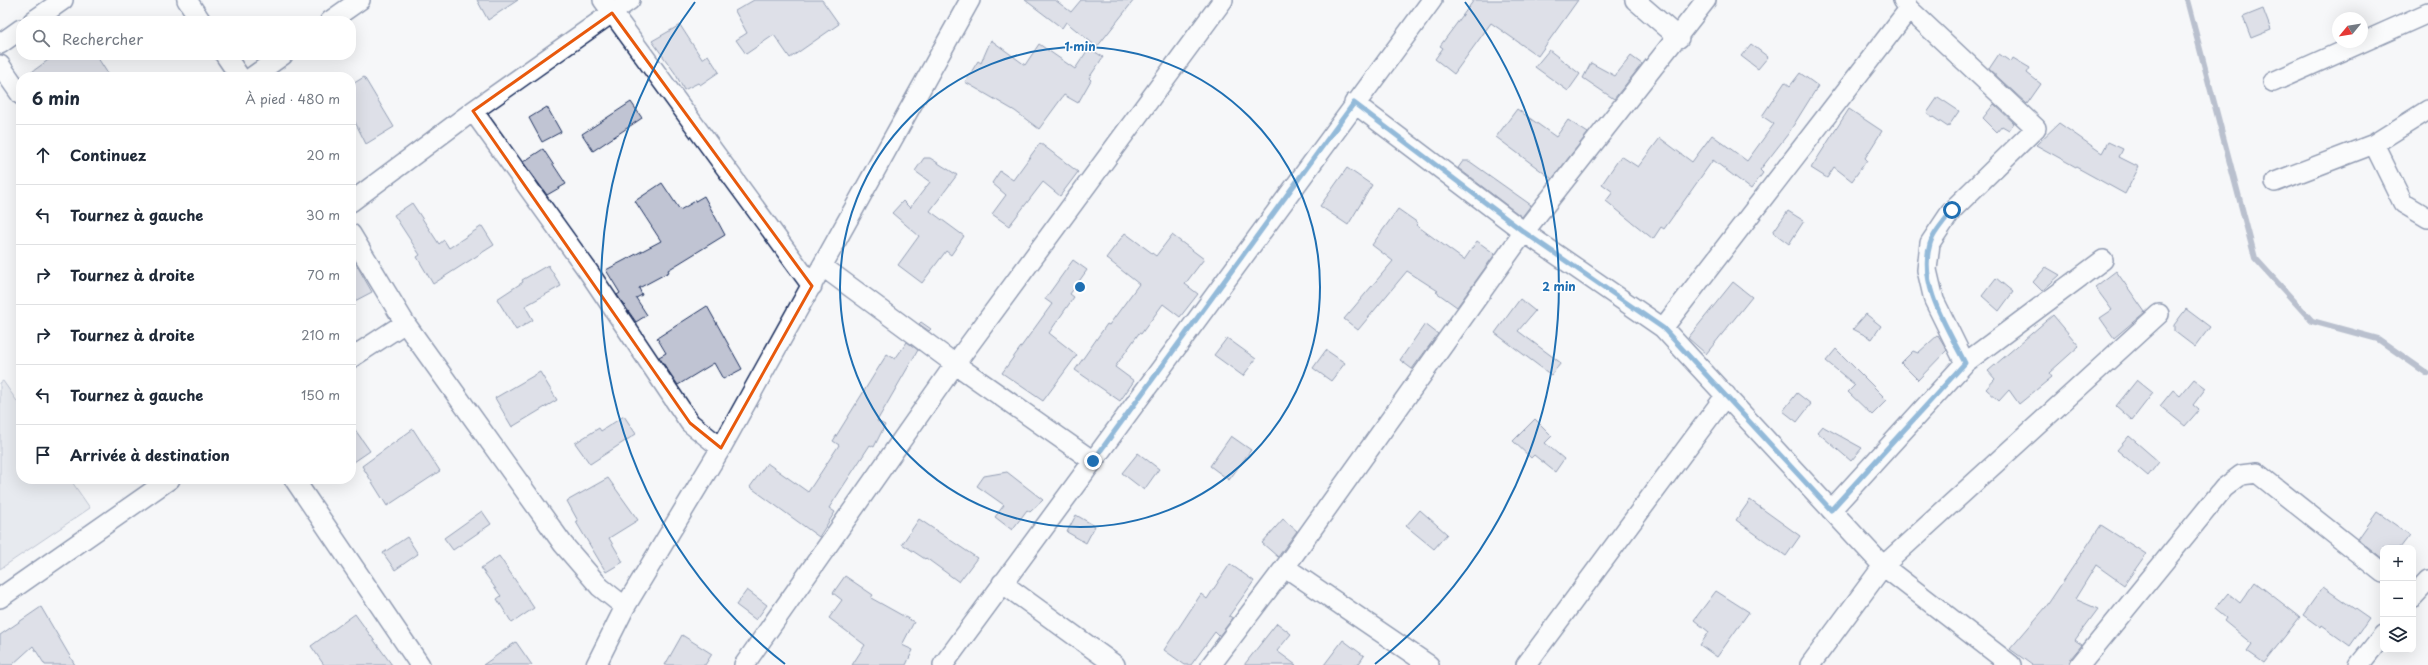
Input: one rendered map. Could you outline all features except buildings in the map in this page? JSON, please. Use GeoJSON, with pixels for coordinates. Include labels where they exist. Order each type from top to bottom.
{"type":"FeatureCollection","features":[{"type":"Feature","properties":{"kind":"street"},"geometry":{"type":"LineString","coordinates":[[40,16],[64,0]]}},
{"type":"Feature","properties":{"kind":"street"},"geometry":{"type":"LineString","coordinates":[[187,0],[198,16]]}},
{"type":"Feature","properties":{"kind":"street"},"geometry":{"type":"LineString","coordinates":[[337,16],[360,0]]}},
{"type":"Feature","properties":{"kind":"street"},"geometry":{"type":"LineString","coordinates":[[356,198],[473,111],[608,6],[630,0]]}},
{"type":"Feature","properties":{"kind":"street"},"geometry":{"type":"LineString","coordinates":[[596,665],[625,607],[721,448],[970,0]]}},
{"type":"Feature","properties":{"kind":"street"},"geometry":{"type":"LineString","coordinates":[[744,665],[954,364],[1223,0]]}},
{"type":"Feature","properties":{"kind":"street"},"geometry":{"type":"LineString","coordinates":[[943,665],[1354,103],[1432,0]]}},
{"type":"Feature","properties":{"kind":"street"},"geometry":{"type":"LineString","coordinates":[[1635,0],[1679,38]]}},
{"type":"Feature","properties":{"kind":"street"},"geometry":{"type":"LineString","coordinates":[[1211,665],[1285,567],[1524,232],[1679,38],[1706,0]]}},
{"type":"Feature","properties":{"kind":"street"},"geometry":{"type":"LineString","coordinates":[[1663,328],[1906,4],[2036,128],[1952,210],[1930,243],[1927,270],[1934,300],[1965,363]]}},
{"type":"Feature","properties":{"kind":"street"},"geometry":{"type":"LineString","coordinates":[[608,6],[812,286]]}},
{"type":"Feature","properties":{"kind":"street"},"geometry":{"type":"LineString","coordinates":[[2273,82],[2428,13]]}},
{"type":"Feature","properties":{"kind":"street"},"geometry":{"type":"LineString","coordinates":[[0,44],[16,33]]}},
{"type":"Feature","properties":{"kind":"street"},"geometry":{"type":"LineString","coordinates":[[228,60],[237,72]]}},
{"type":"Feature","properties":{"kind":"street"},"geometry":{"type":"LineString","coordinates":[[259,72],[276,60]]}},
{"type":"Feature","properties":{"kind":"street"},"geometry":{"type":"LineString","coordinates":[[0,65],[16,88]]}},
{"type":"Feature","properties":{"kind":"street"},"geometry":{"type":"LineString","coordinates":[[1354,103],[1524,232],[1663,328],[1883,566],[2011,665]]}},
{"type":"Feature","properties":{"kind":"street"},"geometry":{"type":"LineString","coordinates":[[2274,182],[2374,144],[2428,110]]}},
{"type":"Feature","properties":{"kind":"street"},"geometry":{"type":"LineString","coordinates":[[473,111],[588,271],[690,423],[721,448]]}},
{"type":"Feature","properties":{"kind":"street"},"geometry":{"type":"LineString","coordinates":[[2374,144],[2403,202],[2428,218]]}},
{"type":"Feature","properties":{"kind":"street"},"geometry":{"type":"LineString","coordinates":[[356,242],[405,323],[563,544],[600,586],[625,607]]}},
{"type":"Feature","properties":{"kind":"street"},"geometry":{"type":"LineString","coordinates":[[1831,510],[1965,363],[2103,260]]}},
{"type":"Feature","properties":{"kind":"street"},"geometry":{"type":"LineString","coordinates":[[822,266],[954,364],[1093,461]]}},
{"type":"Feature","properties":{"kind":"street"},"geometry":{"type":"LineString","coordinates":[[1810,665],[1883,566],[2159,314]]}},
{"type":"Feature","properties":{"kind":"street"},"geometry":{"type":"LineString","coordinates":[[356,355],[405,323]]}},
{"type":"Feature","properties":{"kind":"street"},"geometry":{"type":"LineString","coordinates":[[1526,665],[1726,395]]}},
{"type":"Feature","properties":{"kind":"street"},"geometry":{"type":"LineString","coordinates":[[2080,665],[2224,488],[2241,475],[2257,473],[2380,571]]}},
{"type":"Feature","properties":{"kind":"street"},"geometry":{"type":"LineString","coordinates":[[0,598],[163,484]]}},
{"type":"Feature","properties":{"kind":"street"},"geometry":{"type":"LineString","coordinates":[[297,484],[420,665]]}},
{"type":"Feature","properties":{"kind":"street"},"geometry":{"type":"LineString","coordinates":[[1285,567],[1429,665]]}},
{"type":"Feature","properties":{"kind":"street"},"geometry":{"type":"LineString","coordinates":[[2416,594],[2428,581]]}},
{"type":"Feature","properties":{"kind":"street"},"geometry":{"type":"LineString","coordinates":[[1002,583],[1115,665]]}},
{"type":"Feature","properties":{"kind":"street"},"geometry":{"type":"LineString","coordinates":[[2359,665],[2380,639]]}},
{"type":"Feature","properties":{"kind":"highlighted area"},"geometry":{"type":"Polygon","coordinates":[[[612,13],[812,286],[721,448],[690,423],[473,111],[612,13]]]}},
{"type":"Feature","properties":{"kind":"shaded area"},"geometry":{"type":"Polygon","coordinates":[[[3,381],[16,400],[16,484],[73,484],[90,508],[0,569],[0,383],[3,381]]]}},
{"type":"Feature","properties":{"kind":"waterway"},"geometry":{"type":"LineString","coordinates":[[2187,0],[2255,258],[2312,321],[2378,339],[2428,374]]}},
{"type":"Feature","properties":{"kind":"route"},"geometry":{"type":"LineString","coordinates":[[1093,461],[1354,103],[1524,232],[1663,328],[1831,510],[1965,363],[1934,300],[1927,270],[1930,243],[1952,210]]}}]}
